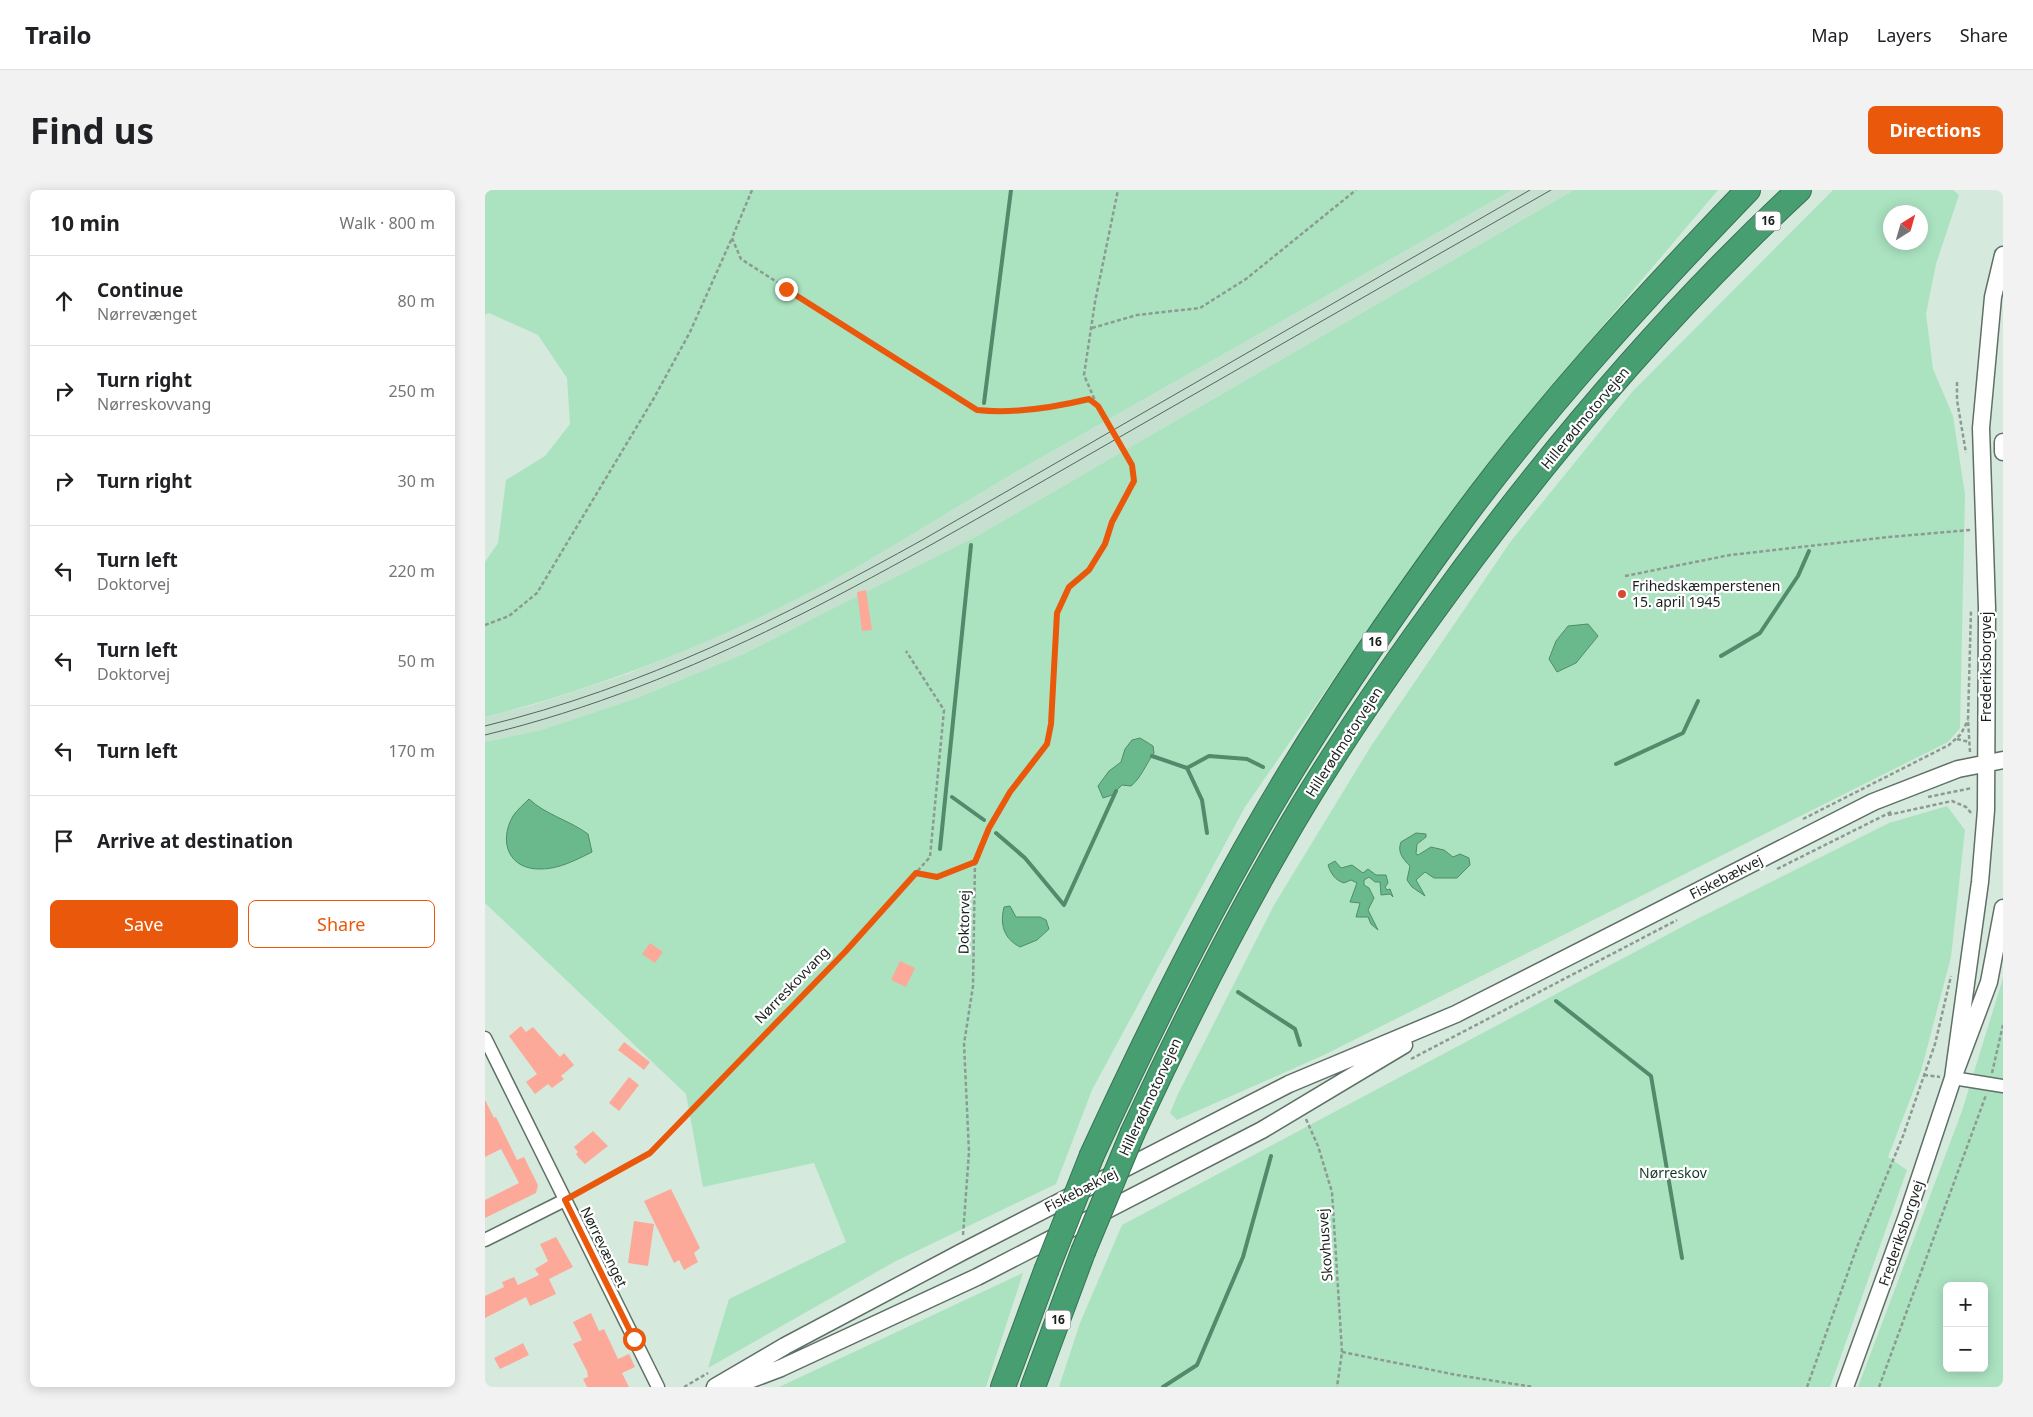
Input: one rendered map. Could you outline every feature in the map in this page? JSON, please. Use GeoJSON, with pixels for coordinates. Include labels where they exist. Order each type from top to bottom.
{"type":"FeatureCollection","features":[{"type":"Feature","properties":{"kind":"highway","name":"Hillerødmotorvejen"},"geometry":{"type":"LineString","coordinates":[[1003,1387],[1092,1155],[1175,978],[1253,837],[1317,729],[1374,643],[1453,532],[1545,415],[1639,304],[1748,190]]}},
{"type":"Feature","properties":{"kind":"highway","name":"Hillerødmotorvejen"},"geometry":{"type":"LineString","coordinates":[[1033,1387],[1083,1252],[1133,1132],[1199,993],[1282,841],[1340,746],[1476,551],[1565,440],[1660,331],[1799,190]]}},
{"type":"Feature","properties":{"kind":"street","name":"Frederiksborgvej"},"geometry":{"type":"LineString","coordinates":[[1953,1078],[1980,882],[1986,810],[1987,608],[1981,428],[1993,297],[2003,255]]}},
{"type":"Feature","properties":{"kind":"street"},"geometry":{"type":"LineString","coordinates":[[2003,442],[2003,452]]}},
{"type":"Feature","properties":{"kind":"street","name":"Fiskebækvej"},"geometry":{"type":"LineString","coordinates":[[731,1387],[781,1368],[977,1277],[1262,1130],[1456,1014],[1873,802],[1958,769],[1987,761],[2003,760]]}},
{"type":"Feature","properties":{"kind":"street","name":"Frederiksborgvej"},"geometry":{"type":"LineString","coordinates":[[1845,1387],[1907,1216],[1953,1078],[1989,982],[2003,908]]}},
{"type":"Feature","properties":{"kind":"street","name":"Fiskebækvej"},"geometry":{"type":"LineString","coordinates":[[715,1387],[785,1346],[962,1252],[1289,1084],[1456,1014]]}},
{"type":"Feature","properties":{"kind":"street","name":"Nørrevænget"},"geometry":{"type":"LineString","coordinates":[[485,1038],[658,1387]]}},
{"type":"Feature","properties":{"kind":"street"},"geometry":{"type":"LineString","coordinates":[[1953,1078],[2003,1086]]}},
{"type":"Feature","properties":{"kind":"street"},"geometry":{"type":"LineString","coordinates":[[485,1240],[565,1200]]}},
{"type":"Feature","properties":{"kind":"path"},"geometry":{"type":"LineString","coordinates":[[485,625],[509,616],[537,593],[587,512],[690,332],[752,190]]}},
{"type":"Feature","properties":{"kind":"path","name":"Doktorvej"},"geometry":{"type":"LineString","coordinates":[[962,1252],[969,1152],[964,1044],[973,986],[975,862],[989,828],[1010,792],[1047,744],[1051,724],[1057,613],[1069,587],[1089,570],[1105,544],[1112,522],[1134,481],[1132,465],[1098,406],[1084,375],[1118,190]]}},
{"type":"Feature","properties":{"kind":"path"},"geometry":{"type":"LineString","coordinates":[[1092,328],[1137,315],[1200,308],[1246,279],[1356,190]]}},
{"type":"Feature","properties":{"kind":"path"},"geometry":{"type":"LineString","coordinates":[[732,238],[741,259],[756,270],[977,410],[1003,412],[1063,405],[1089,399],[1098,406]]}},
{"type":"Feature","properties":{"kind":"path"},"geometry":{"type":"LineString","coordinates":[[1957,382],[1957,400],[1968,462]]}},
{"type":"Feature","properties":{"kind":"path"},"geometry":{"type":"LineString","coordinates":[[1625,576],[1730,555],[1983,528]]}},
{"type":"Feature","properties":{"kind":"path","name":"Nørreskovvang"},"geometry":{"type":"LineString","coordinates":[[565,1200],[650,1153],[845,952],[930,856],[944,710],[906,651]]}},
{"type":"Feature","properties":{"kind":"path"},"geometry":{"type":"LineString","coordinates":[[1925,798],[1971,788]]}},
{"type":"Feature","properties":{"kind":"path"},"geometry":{"type":"LineString","coordinates":[[1899,807],[1887,815],[1952,801],[1966,807],[1972,815]]}},
{"type":"Feature","properties":{"kind":"path"},"geometry":{"type":"LineString","coordinates":[[916,873],[937,877],[975,862]]}},
{"type":"Feature","properties":{"kind":"path"},"geometry":{"type":"LineString","coordinates":[[1807,1387],[1857,1248],[1899,1144],[1935,1044],[1953,968]]}},
{"type":"Feature","properties":{"kind":"path"},"geometry":{"type":"LineString","coordinates":[[1879,1387],[1990,1084],[2003,1025]]}},
{"type":"Feature","properties":{"kind":"path","name":"Skovhusvej"},"geometry":{"type":"LineString","coordinates":[[1300,1108],[1318,1146],[1332,1192],[1342,1352],[1337,1387]]}},
{"type":"Feature","properties":{"kind":"path"},"geometry":{"type":"LineString","coordinates":[[1342,1352],[1457,1375],[1533,1387]]}},
{"type":"Feature","properties":{"kind":"shaded area"},"geometry":{"type":"Polygon","coordinates":[[[1512,190],[1574,190],[977,536],[741,655],[637,698],[541,730],[485,742],[485,717],[533,705],[628,674],[728,631],[826,583],[981,492],[1512,190]]]}},
{"type":"Feature","properties":{"kind":"shaded area"},"geometry":{"type":"Polygon","coordinates":[[[1588,624],[1598,636],[1576,663],[1557,672],[1549,659],[1556,641],[1568,626],[1588,624]]]}},
{"type":"Feature","properties":{"kind":"shaded area"},"geometry":{"type":"Polygon","coordinates":[[[1140,738],[1153,746],[1154,753],[1143,771],[1131,786],[1122,785],[1112,795],[1103,798],[1098,786],[1109,771],[1121,762],[1125,749],[1132,740],[1140,738]]]}},
{"type":"Feature","properties":{"kind":"shaded area"},"geometry":{"type":"Polygon","coordinates":[[[529,799],[536,805],[588,834],[592,852],[567,864],[548,869],[530,868],[514,860],[509,853],[507,844],[509,826],[513,816],[529,799]]]}},
{"type":"Feature","properties":{"kind":"shaded area"},"geometry":{"type":"Polygon","coordinates":[[[1416,833],[1426,834],[1426,837],[1417,844],[1416,854],[1418,855],[1431,847],[1444,850],[1453,857],[1460,854],[1469,858],[1470,865],[1457,878],[1434,878],[1425,872],[1416,880],[1425,896],[1412,887],[1407,880],[1410,866],[1400,852],[1401,842],[1416,833]]]}},
{"type":"Feature","properties":{"kind":"shaded area"},"geometry":{"type":"Polygon","coordinates":[[[1335,861],[1341,868],[1352,865],[1363,873],[1368,869],[1376,875],[1386,875],[1388,883],[1385,887],[1387,890],[1390,889],[1393,897],[1390,894],[1381,895],[1380,882],[1375,882],[1369,877],[1364,880],[1364,885],[1369,888],[1374,898],[1368,910],[1378,930],[1371,924],[1368,917],[1356,917],[1360,903],[1350,902],[1357,883],[1351,880],[1344,883],[1341,882],[1332,874],[1328,865],[1335,861]]]}},
{"type":"Feature","properties":{"kind":"shaded area"},"geometry":{"type":"Polygon","coordinates":[[[1010,906],[1016,917],[1040,917],[1046,920],[1049,929],[1037,940],[1020,947],[1006,935],[1004,930],[1002,919],[1004,907],[1010,906]]]}},
{"type":"Feature","properties":{"kind":"green space"},"geometry":{"type":"Polygon","coordinates":[[[485,190],[1512,190],[1021,469],[826,584],[744,625],[659,661],[573,692],[485,717],[485,562],[498,543],[506,480],[545,456],[570,424],[567,378],[538,335],[489,313],[485,315],[485,190]]]}},
{"type":"Feature","properties":{"kind":"green space"},"geometry":{"type":"Polygon","coordinates":[[[1574,190],[1718,190],[1534,407],[1380,612],[1245,807],[1092,1090],[1056,1184],[896,1261],[708,1368],[729,1299],[846,1242],[814,1163],[703,1187],[686,1094],[485,903],[485,742],[541,730],[637,698],[741,655],[977,536],[1574,190]]]}},
{"type":"Feature","properties":{"kind":"green space"},"geometry":{"type":"Polygon","coordinates":[[[1833,190],[1953,190],[1959,195],[1936,264],[1926,314],[1933,369],[1953,416],[1965,494],[1960,728],[1948,742],[1324,1055],[1177,1120],[1170,1113],[1178,1094],[1274,905],[1371,746],[1511,541],[1632,392],[1833,190]]]}},
{"type":"Feature","properties":{"kind":"green space","name":"Nørreskov"},"geometry":{"type":"Polygon","coordinates":[[[1947,806],[1965,830],[1951,957],[1921,1071],[1888,1157],[1907,1170],[1830,1387],[1059,1387],[1080,1323],[1122,1225],[1693,921],[1889,823],[1947,806]]]}},
{"type":"Feature","properties":{"kind":"green space"},"geometry":{"type":"Polygon","coordinates":[[[2003,978],[2003,1387],[1858,1387],[1962,1111],[2003,978]]]}},
{"type":"Feature","properties":{"kind":"green space"},"geometry":{"type":"Polygon","coordinates":[[[1023,1273],[986,1387],[779,1387],[1023,1273]]]}},
{"type":"Feature","properties":{"kind":"building"},"geometry":{"type":"Polygon","coordinates":[[[866,590],[872,630],[862,631],[857,592],[866,590]]]}},
{"type":"Feature","properties":{"kind":"building"},"geometry":{"type":"Polygon","coordinates":[[[650,943],[663,952],[655,963],[642,954],[650,943]]]}},
{"type":"Feature","properties":{"kind":"building"},"geometry":{"type":"Polygon","coordinates":[[[900,961],[915,968],[906,987],[891,980],[900,961]]]}},
{"type":"Feature","properties":{"kind":"building"},"geometry":{"type":"Polygon","coordinates":[[[521,1026],[526,1032],[533,1027],[560,1057],[564,1053],[574,1065],[561,1076],[564,1079],[552,1088],[548,1084],[535,1094],[526,1082],[537,1074],[509,1036],[521,1026]]]}},
{"type":"Feature","properties":{"kind":"building"},"geometry":{"type":"Polygon","coordinates":[[[624,1042],[650,1062],[644,1070],[618,1050],[624,1042]]]}},
{"type":"Feature","properties":{"kind":"building"},"geometry":{"type":"Polygon","coordinates":[[[629,1077],[639,1085],[619,1111],[609,1103],[629,1077]]]}},
{"type":"Feature","properties":{"kind":"building"},"geometry":{"type":"Polygon","coordinates":[[[485,1100],[494,1118],[496,1117],[517,1160],[524,1157],[538,1185],[536,1193],[485,1218],[485,1200],[519,1183],[501,1149],[485,1157],[485,1100]]]}},
{"type":"Feature","properties":{"kind":"building"},"geometry":{"type":"Polygon","coordinates":[[[593,1131],[608,1146],[585,1164],[576,1154],[578,1152],[574,1147],[593,1131]]]}},
{"type":"Feature","properties":{"kind":"building"},"geometry":{"type":"Polygon","coordinates":[[[671,1189],[700,1248],[694,1253],[698,1262],[684,1270],[679,1260],[674,1263],[644,1201],[671,1189]]]}},
{"type":"Feature","properties":{"kind":"building"},"geometry":{"type":"Polygon","coordinates":[[[634,1221],[654,1224],[648,1266],[628,1263],[634,1221]]]}},
{"type":"Feature","properties":{"kind":"building"},"geometry":{"type":"Polygon","coordinates":[[[556,1237],[573,1267],[549,1279],[556,1294],[530,1306],[526,1297],[485,1318],[485,1296],[504,1287],[502,1282],[514,1277],[518,1285],[539,1275],[535,1269],[548,1261],[540,1244],[556,1237]]]}},
{"type":"Feature","properties":{"kind":"building"},"geometry":{"type":"Polygon","coordinates":[[[591,1313],[599,1331],[604,1329],[618,1359],[629,1354],[635,1367],[622,1373],[629,1387],[587,1387],[583,1379],[588,1377],[587,1371],[573,1344],[582,1340],[573,1322],[591,1313]]]}},
{"type":"Feature","properties":{"kind":"building"},"geometry":{"type":"Polygon","coordinates":[[[523,1343],[529,1355],[500,1369],[494,1358],[523,1343]]]}},
{"type":"Feature","properties":{"kind":"waterway"},"geometry":{"type":"LineString","coordinates":[[984,403],[1011,190]]}},
{"type":"Feature","properties":{"kind":"waterway"},"geometry":{"type":"LineString","coordinates":[[940,849],[971,545]]}},
{"type":"Feature","properties":{"kind":"waterway"},"geometry":{"type":"LineString","coordinates":[[1721,656],[1760,633],[1798,576],[1809,551]]}},
{"type":"Feature","properties":{"kind":"waterway"},"geometry":{"type":"LineString","coordinates":[[1616,764],[1683,733],[1698,701]]}},
{"type":"Feature","properties":{"kind":"waterway"},"geometry":{"type":"LineString","coordinates":[[1152,756],[1187,768],[1202,800],[1207,833]]}},
{"type":"Feature","properties":{"kind":"waterway"},"geometry":{"type":"LineString","coordinates":[[1187,768],[1209,756],[1247,759],[1263,767]]}},
{"type":"Feature","properties":{"kind":"waterway"},"geometry":{"type":"LineString","coordinates":[[996,833],[1025,858],[1064,905],[1116,791]]}},
{"type":"Feature","properties":{"kind":"waterway"},"geometry":{"type":"LineString","coordinates":[[952,797],[984,820]]}},
{"type":"Feature","properties":{"kind":"waterway"},"geometry":{"type":"LineString","coordinates":[[1238,992],[1295,1029],[1300,1045]]}},
{"type":"Feature","properties":{"kind":"waterway"},"geometry":{"type":"LineString","coordinates":[[1556,1001],[1651,1076],[1682,1258]]}},
{"type":"Feature","properties":{"kind":"waterway"},"geometry":{"type":"LineString","coordinates":[[1163,1387],[1197,1365],[1243,1257],[1271,1156]]}},
{"type":"Feature","properties":{"kind":"tram line"},"geometry":{"type":"LineString","coordinates":[[485,726],[544,710],[656,671],[711,648],[818,596],[924,539],[1530,190]]}},
{"type":"Feature","properties":{"kind":"tram line"},"geometry":{"type":"LineString","coordinates":[[485,735],[563,713],[638,687],[712,657],[854,587],[924,549],[1551,190]]}},
{"type":"Feature","properties":{"kind":"place","name":"Frihedskæmperstenen 15. april 1945"},"geometry":{"type":"Point","coordinates":[1622,594]}},
{"type":"Feature","properties":{"kind":"route"},"geometry":{"type":"LineString","coordinates":[[634,1339],[565,1200],[650,1153],[845,952],[916,873],[937,877],[975,862],[989,828],[1010,792],[1047,744],[1051,724],[1057,613],[1069,587],[1089,570],[1105,544],[1112,522],[1134,481],[1132,465],[1098,406],[1089,399],[1063,405],[1003,412],[977,410],[786,289]]}}]}
